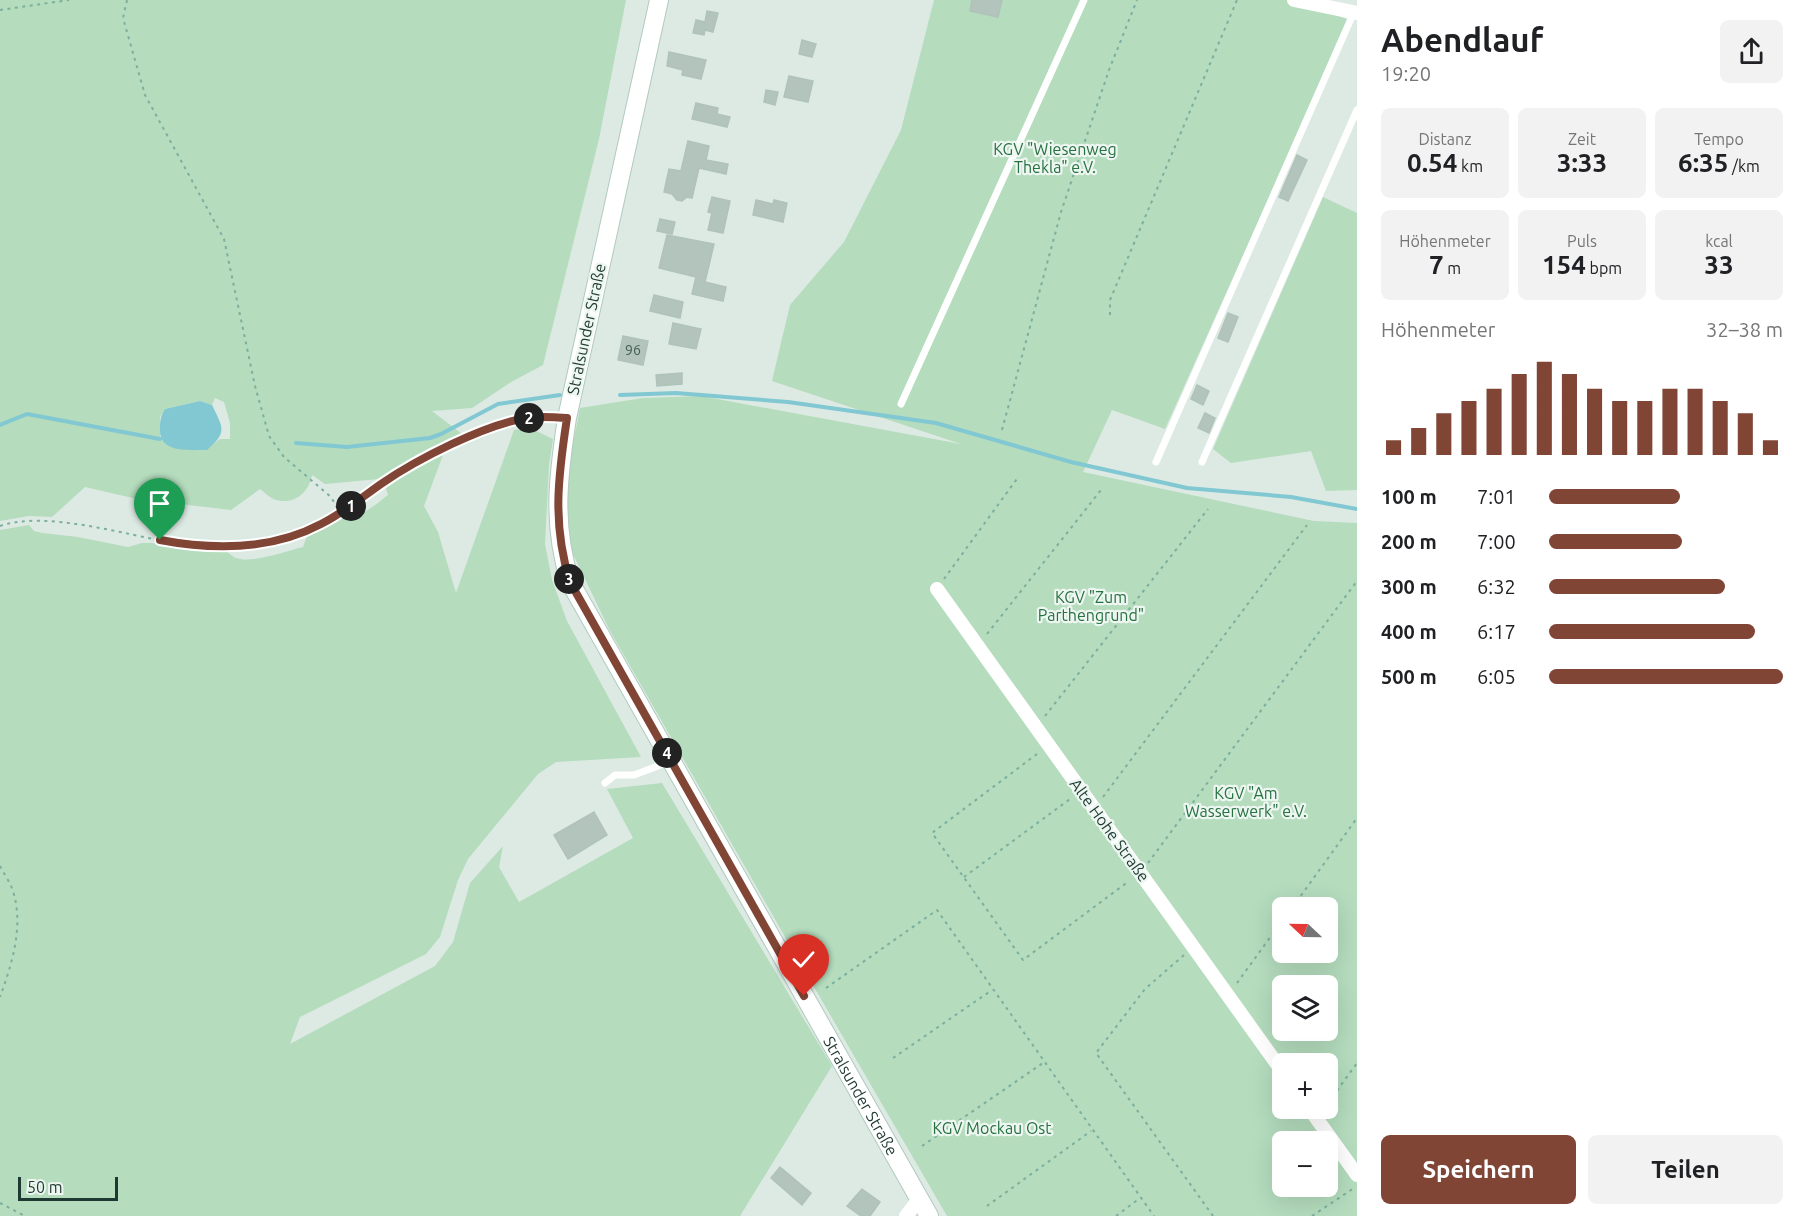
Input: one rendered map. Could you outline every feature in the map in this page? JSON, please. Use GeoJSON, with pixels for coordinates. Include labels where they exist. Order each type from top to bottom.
{"type":"FeatureCollection","features":[{"type":"Feature","properties":{"kind":"street","name":"Stralsunder Straße"},"geometry":{"type":"LineString","coordinates":[[658,0],[567,418],[559,471],[557,511],[560,547],[570,582],[929,1216]]}},
{"type":"Feature","properties":{"kind":"street"},"geometry":{"type":"LineString","coordinates":[[1294,0],[1356,12]]}},
{"type":"Feature","properties":{"kind":"street","name":"Alte Hohe Straße"},"geometry":{"type":"LineString","coordinates":[[937,589],[1272,1057]]}},
{"type":"Feature","properties":{"kind":"street"},"geometry":{"type":"LineString","coordinates":[[1317,1119],[1357,1175]]}},
{"type":"Feature","properties":{"kind":"street"},"geometry":{"type":"LineString","coordinates":[[906,1216],[919,1199]]}},
{"type":"Feature","properties":{"kind":"lane"},"geometry":{"type":"LineString","coordinates":[[901,404],[1084,0]]}},
{"type":"Feature","properties":{"kind":"lane"},"geometry":{"type":"LineString","coordinates":[[1156,462],[1356,12]]}},
{"type":"Feature","properties":{"kind":"lane"},"geometry":{"type":"LineString","coordinates":[[1202,462],[1357,111]]}},
{"type":"Feature","properties":{"kind":"lane"},"geometry":{"type":"LineString","coordinates":[[605,783],[615,775],[634,775],[672,761]]}},
{"type":"Feature","properties":{"kind":"path"},"geometry":{"type":"LineString","coordinates":[[0,10],[69,0]]}},
{"type":"Feature","properties":{"kind":"path"},"geometry":{"type":"LineString","coordinates":[[127,0],[123,18],[145,95],[224,239],[255,386],[269,436],[284,457],[331,496],[340,513]]}},
{"type":"Feature","properties":{"kind":"path"},"geometry":{"type":"LineString","coordinates":[[1002,430],[1061,212],[1137,0]]}},
{"type":"Feature","properties":{"kind":"path"},"geometry":{"type":"LineString","coordinates":[[1110,315],[1110,300],[1238,0]]}},
{"type":"Feature","properties":{"kind":"path"},"geometry":{"type":"LineString","coordinates":[[0,526],[29,520],[84,525],[177,543],[240,545],[281,540],[320,525],[418,460],[491,428],[527,418],[567,418]]}},
{"type":"Feature","properties":{"kind":"path"},"geometry":{"type":"LineString","coordinates":[[937,589],[1019,476]]}},
{"type":"Feature","properties":{"kind":"path"},"geometry":{"type":"LineString","coordinates":[[978,646],[1101,490]]}},
{"type":"Feature","properties":{"kind":"path"},"geometry":{"type":"LineString","coordinates":[[1035,727],[1208,509]]}},
{"type":"Feature","properties":{"kind":"path"},"geometry":{"type":"LineString","coordinates":[[1095,809],[1307,525]]}},
{"type":"Feature","properties":{"kind":"path"},"geometry":{"type":"LineString","coordinates":[[1049,746],[932,833],[1023,960],[1140,873],[1357,580]]}},
{"type":"Feature","properties":{"kind":"path"},"geometry":{"type":"LineString","coordinates":[[964,877],[1081,790]]}},
{"type":"Feature","properties":{"kind":"path"},"geometry":{"type":"LineString","coordinates":[[1300,897],[1357,818]]}},
{"type":"Feature","properties":{"kind":"path"},"geometry":{"type":"LineString","coordinates":[[0,866],[13,892],[17,921],[15,951],[0,997]]}},
{"type":"Feature","properties":{"kind":"path"},"geometry":{"type":"LineString","coordinates":[[826,988],[937,910],[1154,1216]]}},
{"type":"Feature","properties":{"kind":"path"},"geometry":{"type":"LineString","coordinates":[[1228,995],[1272,935]]}},
{"type":"Feature","properties":{"kind":"path"},"geometry":{"type":"LineString","coordinates":[[1193,947],[1145,989],[1096,1053],[1213,1216]]}},
{"type":"Feature","properties":{"kind":"path"},"geometry":{"type":"LineString","coordinates":[[893,1058],[993,990]]}},
{"type":"Feature","properties":{"kind":"path"},"geometry":{"type":"LineString","coordinates":[[922,1146],[1044,1062]]}},
{"type":"Feature","properties":{"kind":"path"},"geometry":{"type":"LineString","coordinates":[[1338,1089],[1357,1063]]}},
{"type":"Feature","properties":{"kind":"path"},"geometry":{"type":"LineString","coordinates":[[987,1206],[1092,1130]]}},
{"type":"Feature","properties":{"kind":"path"},"geometry":{"type":"LineString","coordinates":[[1311,1216],[1357,1186]]}},
{"type":"Feature","properties":{"kind":"path"},"geometry":{"type":"LineString","coordinates":[[1116,1216],[1140,1197]]}},
{"type":"Feature","properties":{"kind":"path"},"geometry":{"type":"LineString","coordinates":[[0,1203],[25,1216]]}},
{"type":"Feature","properties":{"kind":"green space"},"geometry":{"type":"Polygon","coordinates":[[[0,0],[626,0],[599,139],[543,365],[511,382],[472,408],[432,411],[462,434],[418,454],[379,479],[325,484],[312,475],[304,492],[289,501],[274,499],[260,489],[231,510],[137,499],[85,487],[52,517],[29,516],[0,521],[0,0]],[[215,398],[212,405],[200,401],[165,409],[160,417],[160,439],[206,450],[220,439],[230,439],[230,423],[224,402],[215,398]]]}},
{"type":"Feature","properties":{"kind":"green space"},"geometry":{"type":"Polygon","coordinates":[[[934,0],[1297,0],[1349,20],[1165,429],[1112,410],[1083,472],[1314,521],[1357,523],[1357,1216],[947,1216],[609,629],[572,552],[568,525],[567,496],[572,449],[580,408],[643,398],[701,396],[961,444],[772,381],[790,305],[844,242],[901,130],[934,0]]]}},
{"type":"Feature","properties":{"kind":"green space"},"geometry":{"type":"Polygon","coordinates":[[[1323,197],[1357,213],[1357,490],[1326,491],[1311,451],[1231,463],[1213,449],[1323,197]]]}},
{"type":"Feature","properties":{"kind":"green space"},"geometry":{"type":"Polygon","coordinates":[[[530,428],[553,439],[549,465],[545,544],[552,580],[567,621],[641,757],[556,762],[538,774],[468,859],[458,880],[440,937],[426,954],[300,1017],[290,1044],[435,966],[453,942],[470,883],[503,846],[499,867],[519,902],[633,838],[607,789],[662,783],[832,1066],[740,1216],[0,1216],[0,530],[29,525],[34,531],[42,533],[78,537],[128,547],[151,543],[206,552],[227,552],[234,557],[247,560],[263,558],[303,547],[307,536],[349,511],[364,512],[388,495],[385,485],[419,465],[443,455],[424,506],[438,532],[456,593],[514,430],[530,428]]]}},
{"type":"Feature","properties":{"kind":"water"},"geometry":{"type":"Polygon","coordinates":[[[200,401],[212,405],[216,413],[222,429],[218,439],[207,450],[170,447],[161,438],[160,431],[165,409],[200,401]]]}},
{"type":"Feature","properties":{"kind":"building"},"geometry":{"type":"Polygon","coordinates":[[[972,0],[1002,0],[998,17],[970,11],[972,0]]]}},
{"type":"Feature","properties":{"kind":"building"},"geometry":{"type":"Polygon","coordinates":[[[707,11],[718,13],[713,32],[705,30],[704,35],[693,33],[696,20],[705,22],[707,11]]]}},
{"type":"Feature","properties":{"kind":"building"},"geometry":{"type":"Polygon","coordinates":[[[802,40],[816,44],[812,57],[799,54],[802,40]]]}},
{"type":"Feature","properties":{"kind":"building"},"geometry":{"type":"Polygon","coordinates":[[[669,52],[706,60],[701,79],[682,75],[683,70],[667,66],[669,52]]]}},
{"type":"Feature","properties":{"kind":"building"},"geometry":{"type":"Polygon","coordinates":[[[789,76],[813,81],[808,102],[784,97],[789,76]]]}},
{"type":"Feature","properties":{"kind":"building"},"geometry":{"type":"Polygon","coordinates":[[[766,90],[778,92],[775,105],[764,102],[766,90]]]}},
{"type":"Feature","properties":{"kind":"building"},"geometry":{"type":"Polygon","coordinates":[[[696,103],[718,108],[717,114],[730,117],[727,127],[692,119],[696,103]]]}},
{"type":"Feature","properties":{"kind":"building"},"geometry":{"type":"Polygon","coordinates":[[[688,141],[709,146],[706,160],[728,164],[726,174],[699,168],[692,198],[687,197],[682,201],[664,192],[669,169],[681,171],[688,141]]]}},
{"type":"Feature","properties":{"kind":"building"},"geometry":{"type":"Polygon","coordinates":[[[1297,155],[1307,160],[1288,201],[1279,197],[1297,155]]]}},
{"type":"Feature","properties":{"kind":"building"},"geometry":{"type":"Polygon","coordinates":[[[712,197],[730,201],[723,233],[708,230],[712,213],[708,212],[712,197]]]}},
{"type":"Feature","properties":{"kind":"building"},"geometry":{"type":"Polygon","coordinates":[[[756,200],[773,204],[774,200],[787,203],[783,222],[753,215],[756,200]]]}},
{"type":"Feature","properties":{"kind":"building"},"geometry":{"type":"Polygon","coordinates":[[[660,219],[675,222],[672,234],[657,231],[660,219]]]}},
{"type":"Feature","properties":{"kind":"building"},"geometry":{"type":"Polygon","coordinates":[[[667,235],[714,244],[705,282],[726,287],[723,301],[692,294],[696,277],[659,268],[667,235]]]}},
{"type":"Feature","properties":{"kind":"building"},"geometry":{"type":"Polygon","coordinates":[[[654,295],[683,302],[680,318],[650,311],[654,295]]]}},
{"type":"Feature","properties":{"kind":"building"},"geometry":{"type":"Polygon","coordinates":[[[1228,313],[1238,317],[1228,342],[1218,338],[1228,313]]]}},
{"type":"Feature","properties":{"kind":"building"},"geometry":{"type":"Polygon","coordinates":[[[673,323],[701,329],[696,349],[669,344],[673,323]]]}},
{"type":"Feature","properties":{"kind":"building"},"geometry":{"type":"Polygon","coordinates":[[[623,336],[648,341],[643,365],[618,360],[623,336]]]}},
{"type":"Feature","properties":{"kind":"building"},"geometry":{"type":"Polygon","coordinates":[[[682,373],[682,384],[657,386],[656,375],[682,373]]]}},
{"type":"Feature","properties":{"kind":"building"},"geometry":{"type":"Polygon","coordinates":[[[1197,385],[1209,391],[1203,405],[1191,399],[1197,385]]]}},
{"type":"Feature","properties":{"kind":"building"},"geometry":{"type":"Polygon","coordinates":[[[1205,413],[1215,418],[1209,433],[1198,428],[1205,413]]]}},
{"type":"Feature","properties":{"kind":"building"},"geometry":{"type":"Polygon","coordinates":[[[594,812],[607,835],[568,859],[554,835],[594,812]]]}},
{"type":"Feature","properties":{"kind":"building"},"geometry":{"type":"Polygon","coordinates":[[[780,1167],[811,1193],[802,1205],[771,1178],[780,1167]]]}},
{"type":"Feature","properties":{"kind":"building"},"geometry":{"type":"Polygon","coordinates":[[[862,1189],[880,1202],[870,1216],[861,1216],[847,1206],[862,1189]]]}},
{"type":"Feature","properties":{"kind":"waterway"},"geometry":{"type":"LineString","coordinates":[[620,395],[676,393],[788,402],[936,423],[1071,462],[1187,488],[1291,497],[1357,509]]}},
{"type":"Feature","properties":{"kind":"waterway"},"geometry":{"type":"LineString","coordinates":[[296,443],[347,447],[430,438],[498,404],[560,395]]}},
{"type":"Feature","properties":{"kind":"waterway"},"geometry":{"type":"LineString","coordinates":[[0,425],[27,414],[160,439]]}},
{"type":"Feature","properties":{"kind":"route"},"geometry":{"type":"LineString","coordinates":[[160,540],[231,546],[281,540],[320,525],[418,460],[491,428],[527,418],[567,418],[559,471],[557,520],[560,547],[570,582],[804,996]]}},
{"type":"Feature","properties":{"kind":"park label","name":"KGV \"Wiesenweg Thekla\" e.V."},"geometry":{"type":"Point","coordinates":[1055,158]}},
{"type":"Feature","properties":{"kind":"park label","name":"KGV \"Zum Parthengrund\""},"geometry":{"type":"Point","coordinates":[1091,606]}},
{"type":"Feature","properties":{"kind":"park label","name":"KGV \"Am Wasserwerk\" e.V."},"geometry":{"type":"Point","coordinates":[1246,802]}},
{"type":"Feature","properties":{"kind":"park label","name":"KGV Mockau Ost"},"geometry":{"type":"Point","coordinates":[992,1128]}}]}
